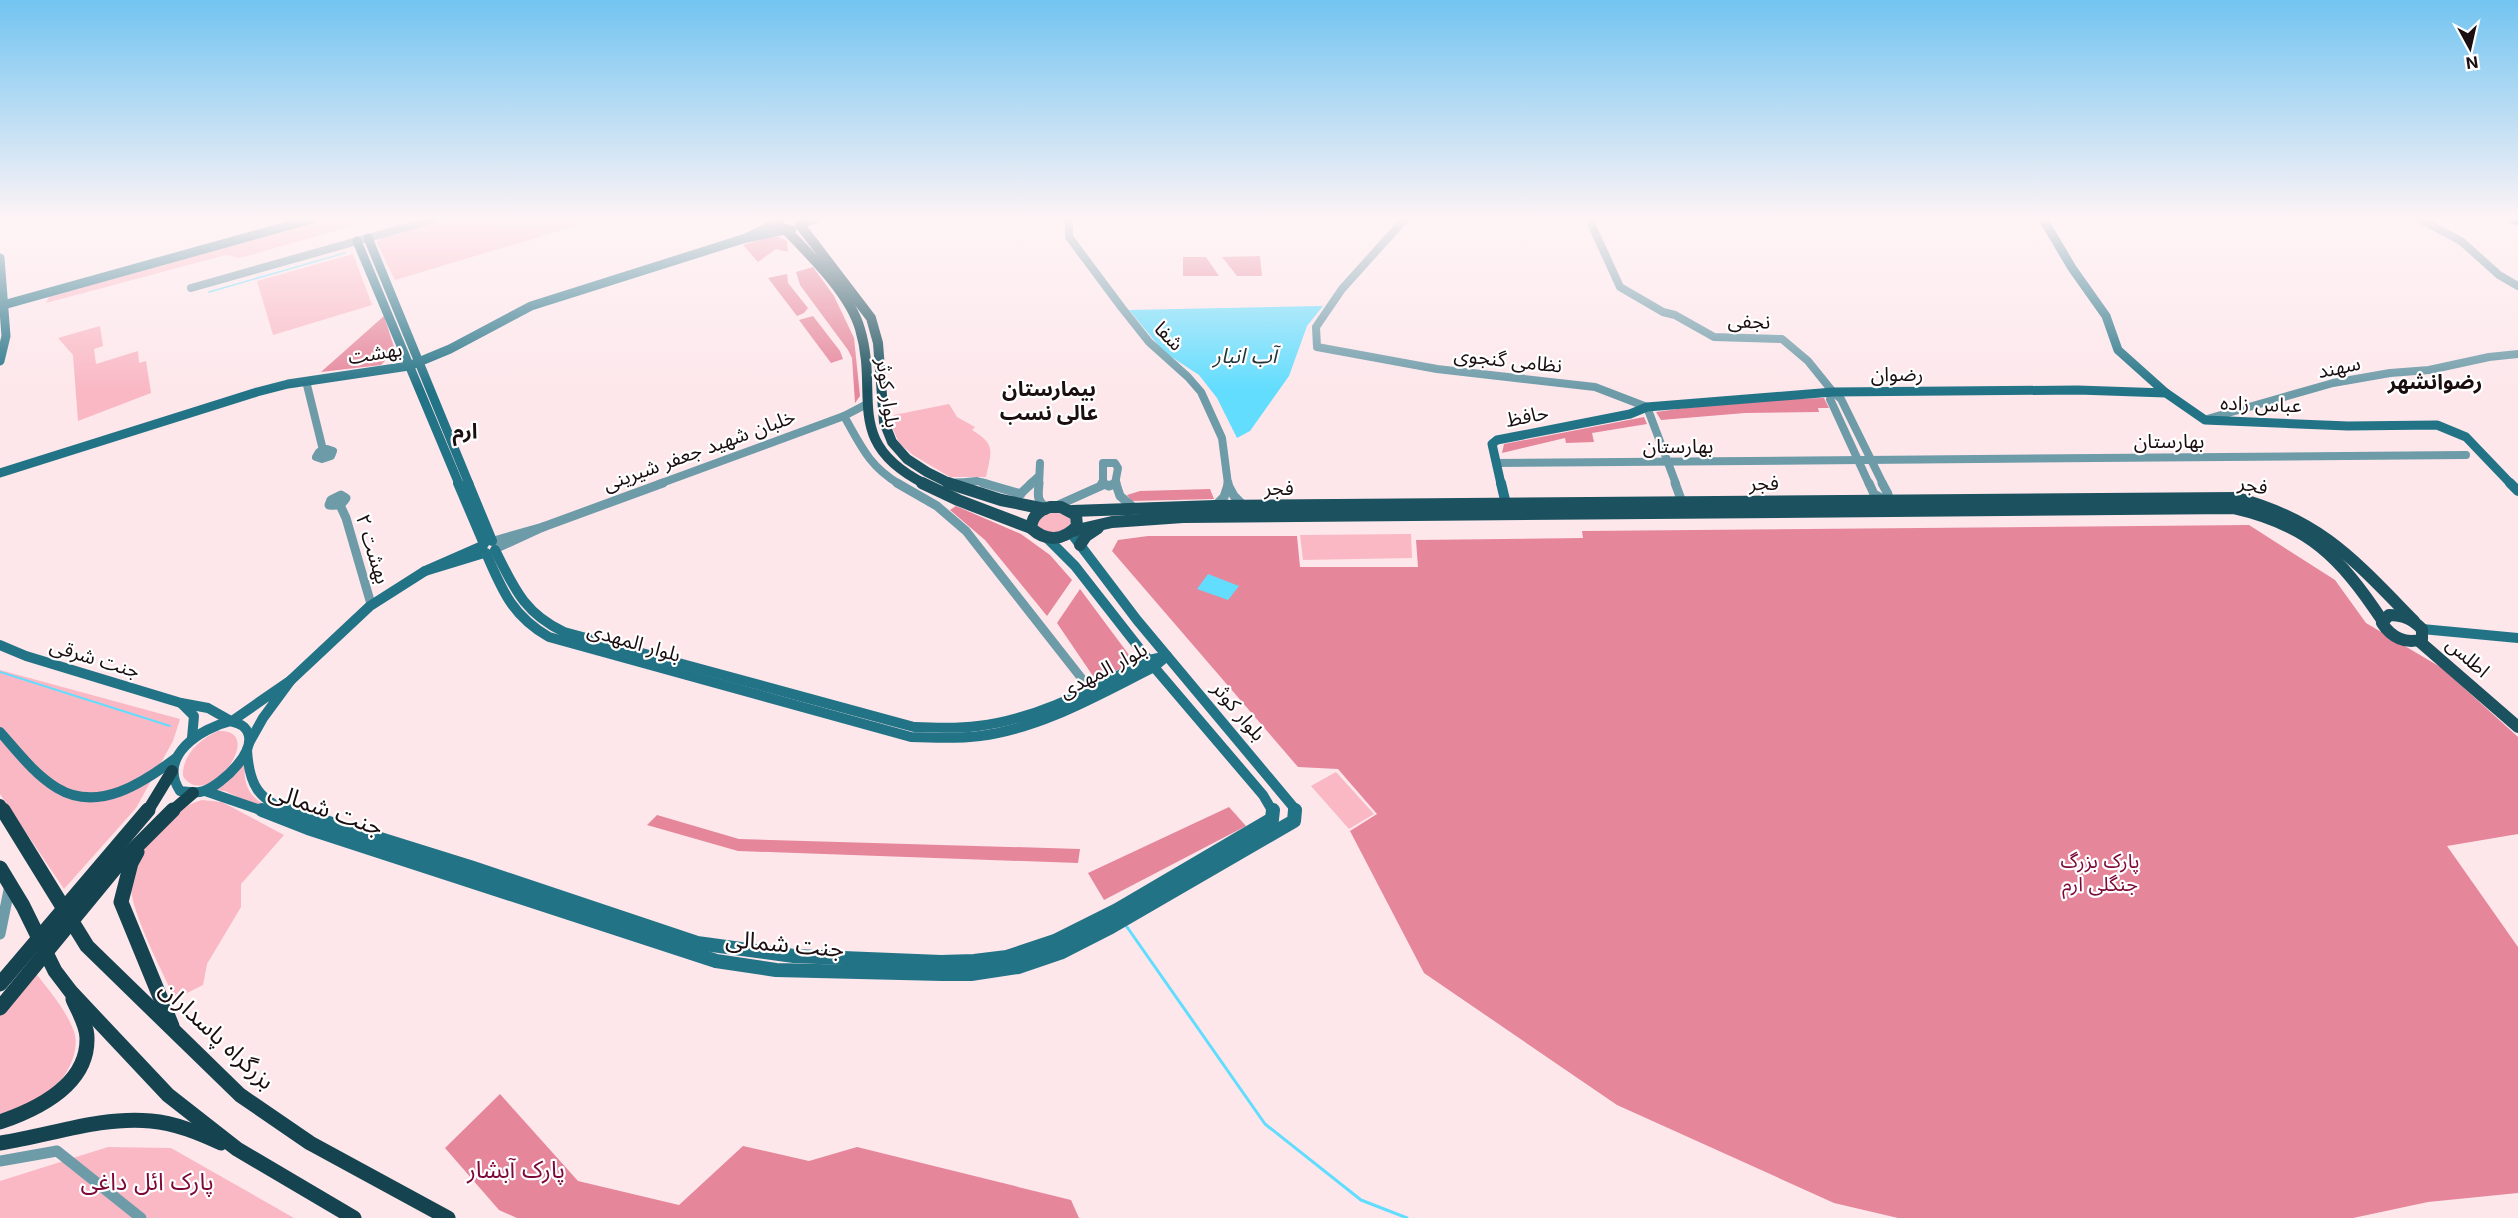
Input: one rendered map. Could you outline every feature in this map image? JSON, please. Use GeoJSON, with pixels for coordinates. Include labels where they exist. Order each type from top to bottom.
{"type":"FeatureCollection","features":[{"type":"Feature","properties":{"kind":"highway"},"geometry":{"type":"LineString","coordinates":[[0,984],[148,811],[172,771]]}},
{"type":"Feature","properties":{"kind":"highway"},"geometry":{"type":"LineString","coordinates":[[0,1008],[108,877],[165,815],[199,792]]}},
{"type":"Feature","properties":{"kind":"highway","name":"بزرگراه پاسداران"},"geometry":{"type":"LineString","coordinates":[[0,805],[87,946],[240,1095],[310,1143],[448,1218]]}},
{"type":"Feature","properties":{"kind":"highway"},"geometry":{"type":"LineString","coordinates":[[144,839],[131,863],[121,902],[175,1033]]}},
{"type":"Feature","properties":{"kind":"highway"},"geometry":{"type":"LineString","coordinates":[[0,868],[23,906],[55,971],[71,992],[168,1095],[237,1149],[354,1218]]}},
{"type":"Feature","properties":{"kind":"highway"},"geometry":{"type":"LineString","coordinates":[[0,1122],[20,1117],[44,1105],[62,1090],[77,1072],[87,1052],[87,1036],[71,992]]}},
{"type":"Feature","properties":{"kind":"highway"},"geometry":{"type":"LineString","coordinates":[[0,1143],[103,1124],[149,1121],[185,1127],[237,1149]]}},
{"type":"Feature","properties":{"kind":"main road"},"geometry":{"type":"LineString","coordinates":[[0,360],[6,336],[1,276]]}},
{"type":"Feature","properties":{"kind":"main road"},"geometry":{"type":"LineString","coordinates":[[3,305],[109,276]]}},
{"type":"Feature","properties":{"kind":"main road"},"geometry":{"type":"LineString","coordinates":[[371,276],[489,547]]}},
{"type":"Feature","properties":{"kind":"main road"},"geometry":{"type":"LineString","coordinates":[[384,276],[421,363],[489,547]]}},
{"type":"Feature","properties":{"kind":"main road","name":"بهشت"},"geometry":{"type":"LineString","coordinates":[[0,473],[257,392],[306,381],[421,363],[531,306],[626,276]]}},
{"type":"Feature","properties":{"kind":"main road","name":"بلوار کوثر"},"geometry":{"type":"LineString","coordinates":[[824,276],[842,298],[859,326],[870,427],[878,446],[892,462],[913,477],[1031,528]]}},
{"type":"Feature","properties":{"kind":"main road","name":"بلوار کوثر"},"geometry":{"type":"LineString","coordinates":[[840,276],[856,295],[876,329],[884,423],[898,450],[914,464],[952,484],[989,498],[1049,508]]}},
{"type":"Feature","properties":{"kind":"main road","name":"عباس زاده"},"geometry":{"type":"LineString","coordinates":[[2078,276],[2106,316],[2118,350],[2166,393],[2205,420],[2348,426],[2437,425],[2466,437],[2518,491]]}},
{"type":"Feature","properties":{"kind":"main road"},"geometry":{"type":"LineString","coordinates":[[5,317],[14,306],[37,296]]}},
{"type":"Feature","properties":{"kind":"main road","name":"رضوان"},"geometry":{"type":"LineString","coordinates":[[1630,414],[1647,407],[1833,392],[2078,390],[2166,393]]}},
{"type":"Feature","properties":{"kind":"main road"},"geometry":{"type":"LineString","coordinates":[[867,404],[882,403]]}},
{"type":"Feature","properties":{"kind":"main road","name":"حافظ"},"geometry":{"type":"LineString","coordinates":[[1507,509],[1492,444],[1497,440],[1630,414]]}},
{"type":"Feature","properties":{"kind":"main road"},"geometry":{"type":"LineString","coordinates":[[981,507],[990,504],[989,498]]}},
{"type":"Feature","properties":{"kind":"main road","name":"فجر"},"geometry":{"type":"LineString","coordinates":[[1072,532],[1112,522],[1183,517],[1507,509],[2124,503],[2237,498],[2264,503],[2313,526],[2334,542],[2418,631],[2407,641],[2394,636],[2384,628],[2382,620],[2362,589],[2328,552],[2308,535],[2286,522],[2260,512],[2233,508],[2124,503]]}},
{"type":"Feature","properties":{"kind":"main road","name":"فجر"},"geometry":{"type":"LineString","coordinates":[[1072,511],[1215,506],[1507,509],[1682,502],[1887,505]]}},
{"type":"Feature","properties":{"kind":"main road"},"geometry":{"type":"LineString","coordinates":[[1049,508],[1072,511],[1078,520],[1072,532],[1060,538],[1040,536],[1031,528],[1032,519],[1049,508]]}},
{"type":"Feature","properties":{"kind":"main road"},"geometry":{"type":"LineString","coordinates":[[1080,545],[1086,536],[1112,522]]}},
{"type":"Feature","properties":{"kind":"main road","name":"بلوار کوثر"},"geometry":{"type":"LineString","coordinates":[[1047,538],[1075,566],[1151,664],[1263,795],[1273,811],[1277,824],[1294,821],[1295,808],[1167,656],[1072,532]]}},
{"type":"Feature","properties":{"kind":"main road"},"geometry":{"type":"LineString","coordinates":[[0,732],[56,788],[70,796],[101,796],[129,788],[151,777],[178,756],[192,738],[210,727],[231,721],[291,680],[371,604],[400,583],[489,547]]}},
{"type":"Feature","properties":{"kind":"main road","name":"بلوار المهدی"},"geometry":{"type":"LineString","coordinates":[[489,547],[508,603],[519,618],[532,629],[549,637],[793,699],[911,737],[989,736],[1040,723],[1167,656]]}},
{"type":"Feature","properties":{"kind":"main road"},"geometry":{"type":"LineString","coordinates":[[2382,620],[2389,615],[2394,615],[2418,631],[2518,638]]}},
{"type":"Feature","properties":{"kind":"main road","name":"اطلس"},"geometry":{"type":"LineString","coordinates":[[2418,631],[2518,727]]}},
{"type":"Feature","properties":{"kind":"main road","name":"جنت شرقی"},"geometry":{"type":"LineString","coordinates":[[0,645],[26,656],[181,703],[215,710],[223,713],[231,721]]}},
{"type":"Feature","properties":{"kind":"main road","name":"بلوار المهدی"},"geometry":{"type":"LineString","coordinates":[[938,735],[1023,718],[1151,664]]}},
{"type":"Feature","properties":{"kind":"main road"},"geometry":{"type":"LineString","coordinates":[[178,756],[172,771],[173,784],[180,791],[199,792],[218,784],[232,773],[263,718],[291,680]]}},
{"type":"Feature","properties":{"kind":"main road"},"geometry":{"type":"LineString","coordinates":[[181,703],[194,716],[192,738]]}},
{"type":"Feature","properties":{"kind":"main road"},"geometry":{"type":"LineString","coordinates":[[231,721],[243,725],[248,734],[248,747]]}},
{"type":"Feature","properties":{"kind":"main road","name":"جنت شمالی"},"geometry":{"type":"LineString","coordinates":[[248,747],[247,769],[252,786],[268,802],[316,820],[473,868],[658,936],[716,961],[776,970],[902,967],[971,974],[1018,967],[1062,952],[1111,927],[1277,824]]}},
{"type":"Feature","properties":{"kind":"main road","name":"جنت شمالی"},"geometry":{"type":"LineString","coordinates":[[199,792],[219,794],[308,828],[464,879],[658,936]]}},
{"type":"Feature","properties":{"kind":"main road"},"geometry":{"type":"LineString","coordinates":[[464,879],[473,868]]}},
{"type":"Feature","properties":{"kind":"street"},"geometry":{"type":"LineString","coordinates":[[191,288],[234,276]]}},
{"type":"Feature","properties":{"kind":"street","name":"شفا"},"geometry":{"type":"LineString","coordinates":[[1098,276],[1149,342],[1188,377],[1201,392],[1222,438],[1228,485]]}},
{"type":"Feature","properties":{"kind":"street","name":"نظامی گنجوی"},"geometry":{"type":"LineString","coordinates":[[1354,276],[1316,327],[1317,347],[1437,369],[1595,387],[1647,407]]}},
{"type":"Feature","properties":{"kind":"street","name":"نجفی"},"geometry":{"type":"LineString","coordinates":[[1615,276],[1620,287],[1663,312],[1675,315],[1714,337],[1782,339],[1808,361],[1841,399],[1888,494],[1887,505]]}},
{"type":"Feature","properties":{"kind":"street"},"geometry":{"type":"LineString","coordinates":[[2498,276],[2518,286]]}},
{"type":"Feature","properties":{"kind":"street","name":"سهند"},"geometry":{"type":"LineString","coordinates":[[2205,420],[2333,383],[2390,373],[2429,370],[2488,357],[2518,354]]}},
{"type":"Feature","properties":{"kind":"street"},"geometry":{"type":"LineString","coordinates":[[306,381],[323,450]]}},
{"type":"Feature","properties":{"kind":"street"},"geometry":{"type":"LineString","coordinates":[[1833,392],[1830,399],[1875,494],[1887,505]]}},
{"type":"Feature","properties":{"kind":"street","name":"خلبان شهید جعفر شیرینی"},"geometry":{"type":"LineString","coordinates":[[489,547],[844,416],[867,404]]}},
{"type":"Feature","properties":{"kind":"street"},"geometry":{"type":"LineString","coordinates":[[1647,407],[1682,502]]}},
{"type":"Feature","properties":{"kind":"street"},"geometry":{"type":"LineString","coordinates":[[844,416],[870,462],[882,474],[937,507],[966,531],[1090,689]]}},
{"type":"Feature","properties":{"kind":"street"},"geometry":{"type":"LineString","coordinates":[[1844,428],[1856,427]]}},
{"type":"Feature","properties":{"kind":"street","name":"بهارستان"},"geometry":{"type":"LineString","coordinates":[[1496,463],[1860,462],[2466,455]]}},
{"type":"Feature","properties":{"kind":"street"},"geometry":{"type":"LineString","coordinates":[[1103,485],[1101,481],[1103,464],[1108,462],[1117,465],[1116,484],[1120,496],[1134,508]]}},
{"type":"Feature","properties":{"kind":"street"},"geometry":{"type":"LineString","coordinates":[[1040,463],[1038,500],[1040,504],[1049,508],[1103,485],[1116,484]]}},
{"type":"Feature","properties":{"kind":"street"},"geometry":{"type":"LineString","coordinates":[[1008,502],[1021,494],[1039,476]]}},
{"type":"Feature","properties":{"kind":"street"},"geometry":{"type":"LineString","coordinates":[[952,484],[977,481],[1021,494]]}},
{"type":"Feature","properties":{"kind":"street"},"geometry":{"type":"LineString","coordinates":[[1088,511],[1095,495],[1103,485]]}},
{"type":"Feature","properties":{"kind":"street"},"geometry":{"type":"LineString","coordinates":[[1215,506],[1224,497],[1228,485]]}},
{"type":"Feature","properties":{"kind":"street"},"geometry":{"type":"LineString","coordinates":[[1228,485],[1234,496],[1244,506]]}},
{"type":"Feature","properties":{"kind":"street","name":"بهشت ۲"},"geometry":{"type":"LineString","coordinates":[[340,505],[346,518],[371,604]]}},
{"type":"Feature","properties":{"kind":"street"},"geometry":{"type":"LineString","coordinates":[[0,934],[10,883]]}},
{"type":"Feature","properties":{"kind":"street"},"geometry":{"type":"LineString","coordinates":[[0,1161],[57,1151],[141,1218]]}},
{"type":"Feature","properties":{"kind":"green space"},"geometry":{"type":"Polygon","coordinates":[[[120,276],[148,276],[46,303],[50,295],[120,276]]]}},
{"type":"Feature","properties":{"kind":"green space"},"geometry":{"type":"Polygon","coordinates":[[[275,276],[361,276],[372,305],[273,335],[257,281],[275,276]]]}},
{"type":"Feature","properties":{"kind":"green space"},"geometry":{"type":"Polygon","coordinates":[[[393,276],[409,276],[395,280],[393,276]]]}},
{"type":"Feature","properties":{"kind":"green space"},"geometry":{"type":"Polygon","coordinates":[[[787,276],[788,283],[808,308],[804,313],[797,316],[768,278],[787,276]]]}},
{"type":"Feature","properties":{"kind":"green space"},"geometry":{"type":"Polygon","coordinates":[[[797,276],[819,276],[834,296],[854,338],[860,396],[855,403],[852,358],[800,285],[797,276]]]}},
{"type":"Feature","properties":{"kind":"green space"},"geometry":{"type":"Polygon","coordinates":[[[384,316],[395,350],[381,365],[321,372],[384,316]]]}},
{"type":"Feature","properties":{"kind":"green space"},"geometry":{"type":"Polygon","coordinates":[[[813,316],[840,351],[843,359],[831,363],[799,320],[813,316]]]}},
{"type":"Feature","properties":{"kind":"green space"},"geometry":{"type":"Polygon","coordinates":[[[100,326],[103,346],[94,349],[96,364],[138,351],[139,363],[146,361],[151,393],[78,421],[73,355],[58,338],[100,326]]]}},
{"type":"Feature","properties":{"kind":"green space"},"geometry":{"type":"Polygon","coordinates":[[[1824,398],[1829,408],[1818,408],[1819,412],[1745,413],[1661,420],[1656,412],[1736,401],[1824,398]]]}},
{"type":"Feature","properties":{"kind":"green space"},"geometry":{"type":"Polygon","coordinates":[[[949,404],[957,417],[975,427],[972,430],[989,445],[990,455],[986,477],[950,477],[913,455],[899,443],[893,429],[894,415],[949,404]]]}},
{"type":"Feature","properties":{"kind":"green space"},"geometry":{"type":"Polygon","coordinates":[[[1644,417],[1647,424],[1592,433],[1594,442],[1566,443],[1565,438],[1502,453],[1504,444],[1644,417]]]}},
{"type":"Feature","properties":{"kind":"green space"},"geometry":{"type":"Polygon","coordinates":[[[1210,489],[1214,499],[1132,501],[1127,495],[1140,491],[1210,489]]]}},
{"type":"Feature","properties":{"kind":"green space"},"geometry":{"type":"Polygon","coordinates":[[[956,506],[1021,534],[1050,555],[1072,580],[1047,616],[985,540],[950,510],[956,506]]]}},
{"type":"Feature","properties":{"kind":"green space"},"geometry":{"type":"Polygon","coordinates":[[[1065,511],[1073,522],[1064,533],[1039,533],[1035,521],[1042,513],[1065,511]]]}},
{"type":"Feature","properties":{"kind":"green space","name":"پارک بزرگ جنگلی ارم"},"geometry":{"type":"Polygon","coordinates":[[[2249,525],[2335,580],[2366,623],[2442,668],[2518,737],[2518,834],[2447,846],[2518,947],[2518,1193],[2428,1202],[2353,1218],[1898,1218],[1834,1203],[1617,1105],[1424,973],[1350,831],[1377,814],[1338,769],[1298,767],[1112,551],[1118,540],[1148,536],[1297,536],[1300,567],[1418,567],[1416,540],[1583,538],[1582,531],[2249,525]]]}},
{"type":"Feature","properties":{"kind":"green space"},"geometry":{"type":"Polygon","coordinates":[[[1411,534],[1412,558],[1303,560],[1300,535],[1411,534]]]}},
{"type":"Feature","properties":{"kind":"green space"},"geometry":{"type":"Polygon","coordinates":[[[1080,589],[1135,663],[1095,679],[1057,623],[1080,589]]]}},
{"type":"Feature","properties":{"kind":"green space"},"geometry":{"type":"Polygon","coordinates":[[[0,670],[180,719],[173,741],[136,808],[64,889],[0,794],[0,670]]]}},
{"type":"Feature","properties":{"kind":"green space"},"geometry":{"type":"Polygon","coordinates":[[[218,731],[232,734],[237,742],[236,754],[229,767],[218,778],[206,785],[193,785],[183,776],[186,761],[199,743],[218,731]]]}},
{"type":"Feature","properties":{"kind":"green space"},"geometry":{"type":"Polygon","coordinates":[[[245,761],[245,775],[251,793],[264,804],[294,819],[270,812],[225,791],[213,790],[245,761]]]}},
{"type":"Feature","properties":{"kind":"green space"},"geometry":{"type":"Polygon","coordinates":[[[1336,772],[1374,814],[1349,829],[1311,786],[1336,772]]]}},
{"type":"Feature","properties":{"kind":"green space"},"geometry":{"type":"Polygon","coordinates":[[[202,800],[222,802],[284,835],[241,884],[241,907],[207,964],[203,985],[175,999],[141,924],[135,908],[131,883],[138,860],[159,829],[181,810],[202,800]]]}},
{"type":"Feature","properties":{"kind":"green space"},"geometry":{"type":"Polygon","coordinates":[[[1229,807],[1246,826],[1104,900],[1088,873],[1229,807]]]}},
{"type":"Feature","properties":{"kind":"green space"},"geometry":{"type":"Polygon","coordinates":[[[657,815],[739,839],[1080,849],[1078,863],[738,851],[647,825],[657,815]]]}},
{"type":"Feature","properties":{"kind":"green space"},"geometry":{"type":"Polygon","coordinates":[[[31,967],[69,1021],[75,1038],[75,1048],[64,1076],[51,1091],[34,1103],[0,1115],[0,1002],[31,967]]]}},
{"type":"Feature","properties":{"kind":"green space","name":"پارک آبشار"},"geometry":{"type":"Polygon","coordinates":[[[500,1094],[578,1181],[679,1205],[743,1146],[809,1161],[857,1147],[1071,1200],[1079,1218],[517,1218],[499,1210],[445,1148],[500,1094]]]}},
{"type":"Feature","properties":{"kind":"green space","name":"پارک ائل داغی"},"geometry":{"type":"Polygon","coordinates":[[[108,1147],[171,1148],[294,1218],[0,1218],[0,1181],[108,1147]]]}},
{"type":"Feature","properties":{"kind":"water","name":"آب انبار"},"geometry":{"type":"Polygon","coordinates":[[[1323,306],[1307,326],[1289,376],[1250,431],[1237,438],[1217,398],[1199,375],[1164,352],[1129,310],[1323,306]]]}},
{"type":"Feature","properties":{"kind":"water"},"geometry":{"type":"Polygon","coordinates":[[[1208,574],[1239,586],[1228,600],[1197,589],[1208,574]]]}},
{"type":"Feature","properties":{"kind":"waterway"},"geometry":{"type":"LineString","coordinates":[[209,292],[265,276]]}},
{"type":"Feature","properties":{"kind":"waterway"},"geometry":{"type":"LineString","coordinates":[[0,672],[170,726]]}},
{"type":"Feature","properties":{"kind":"waterway"},"geometry":{"type":"LineString","coordinates":[[1127,927],[1265,1124],[1361,1200],[1407,1218]]}},
{"type":"Feature","properties":{"kind":"district","name":"رضوانشهر"},"geometry":{"type":"Point","coordinates":[2435,382]}},
{"type":"Feature","properties":{"kind":"district","name":"بیمارستان عالی نسب"},"geometry":{"type":"Point","coordinates":[1049,401]}},
{"type":"Feature","properties":{"kind":"district","name":"ارم"},"geometry":{"type":"Point","coordinates":[465,431]}}]}
